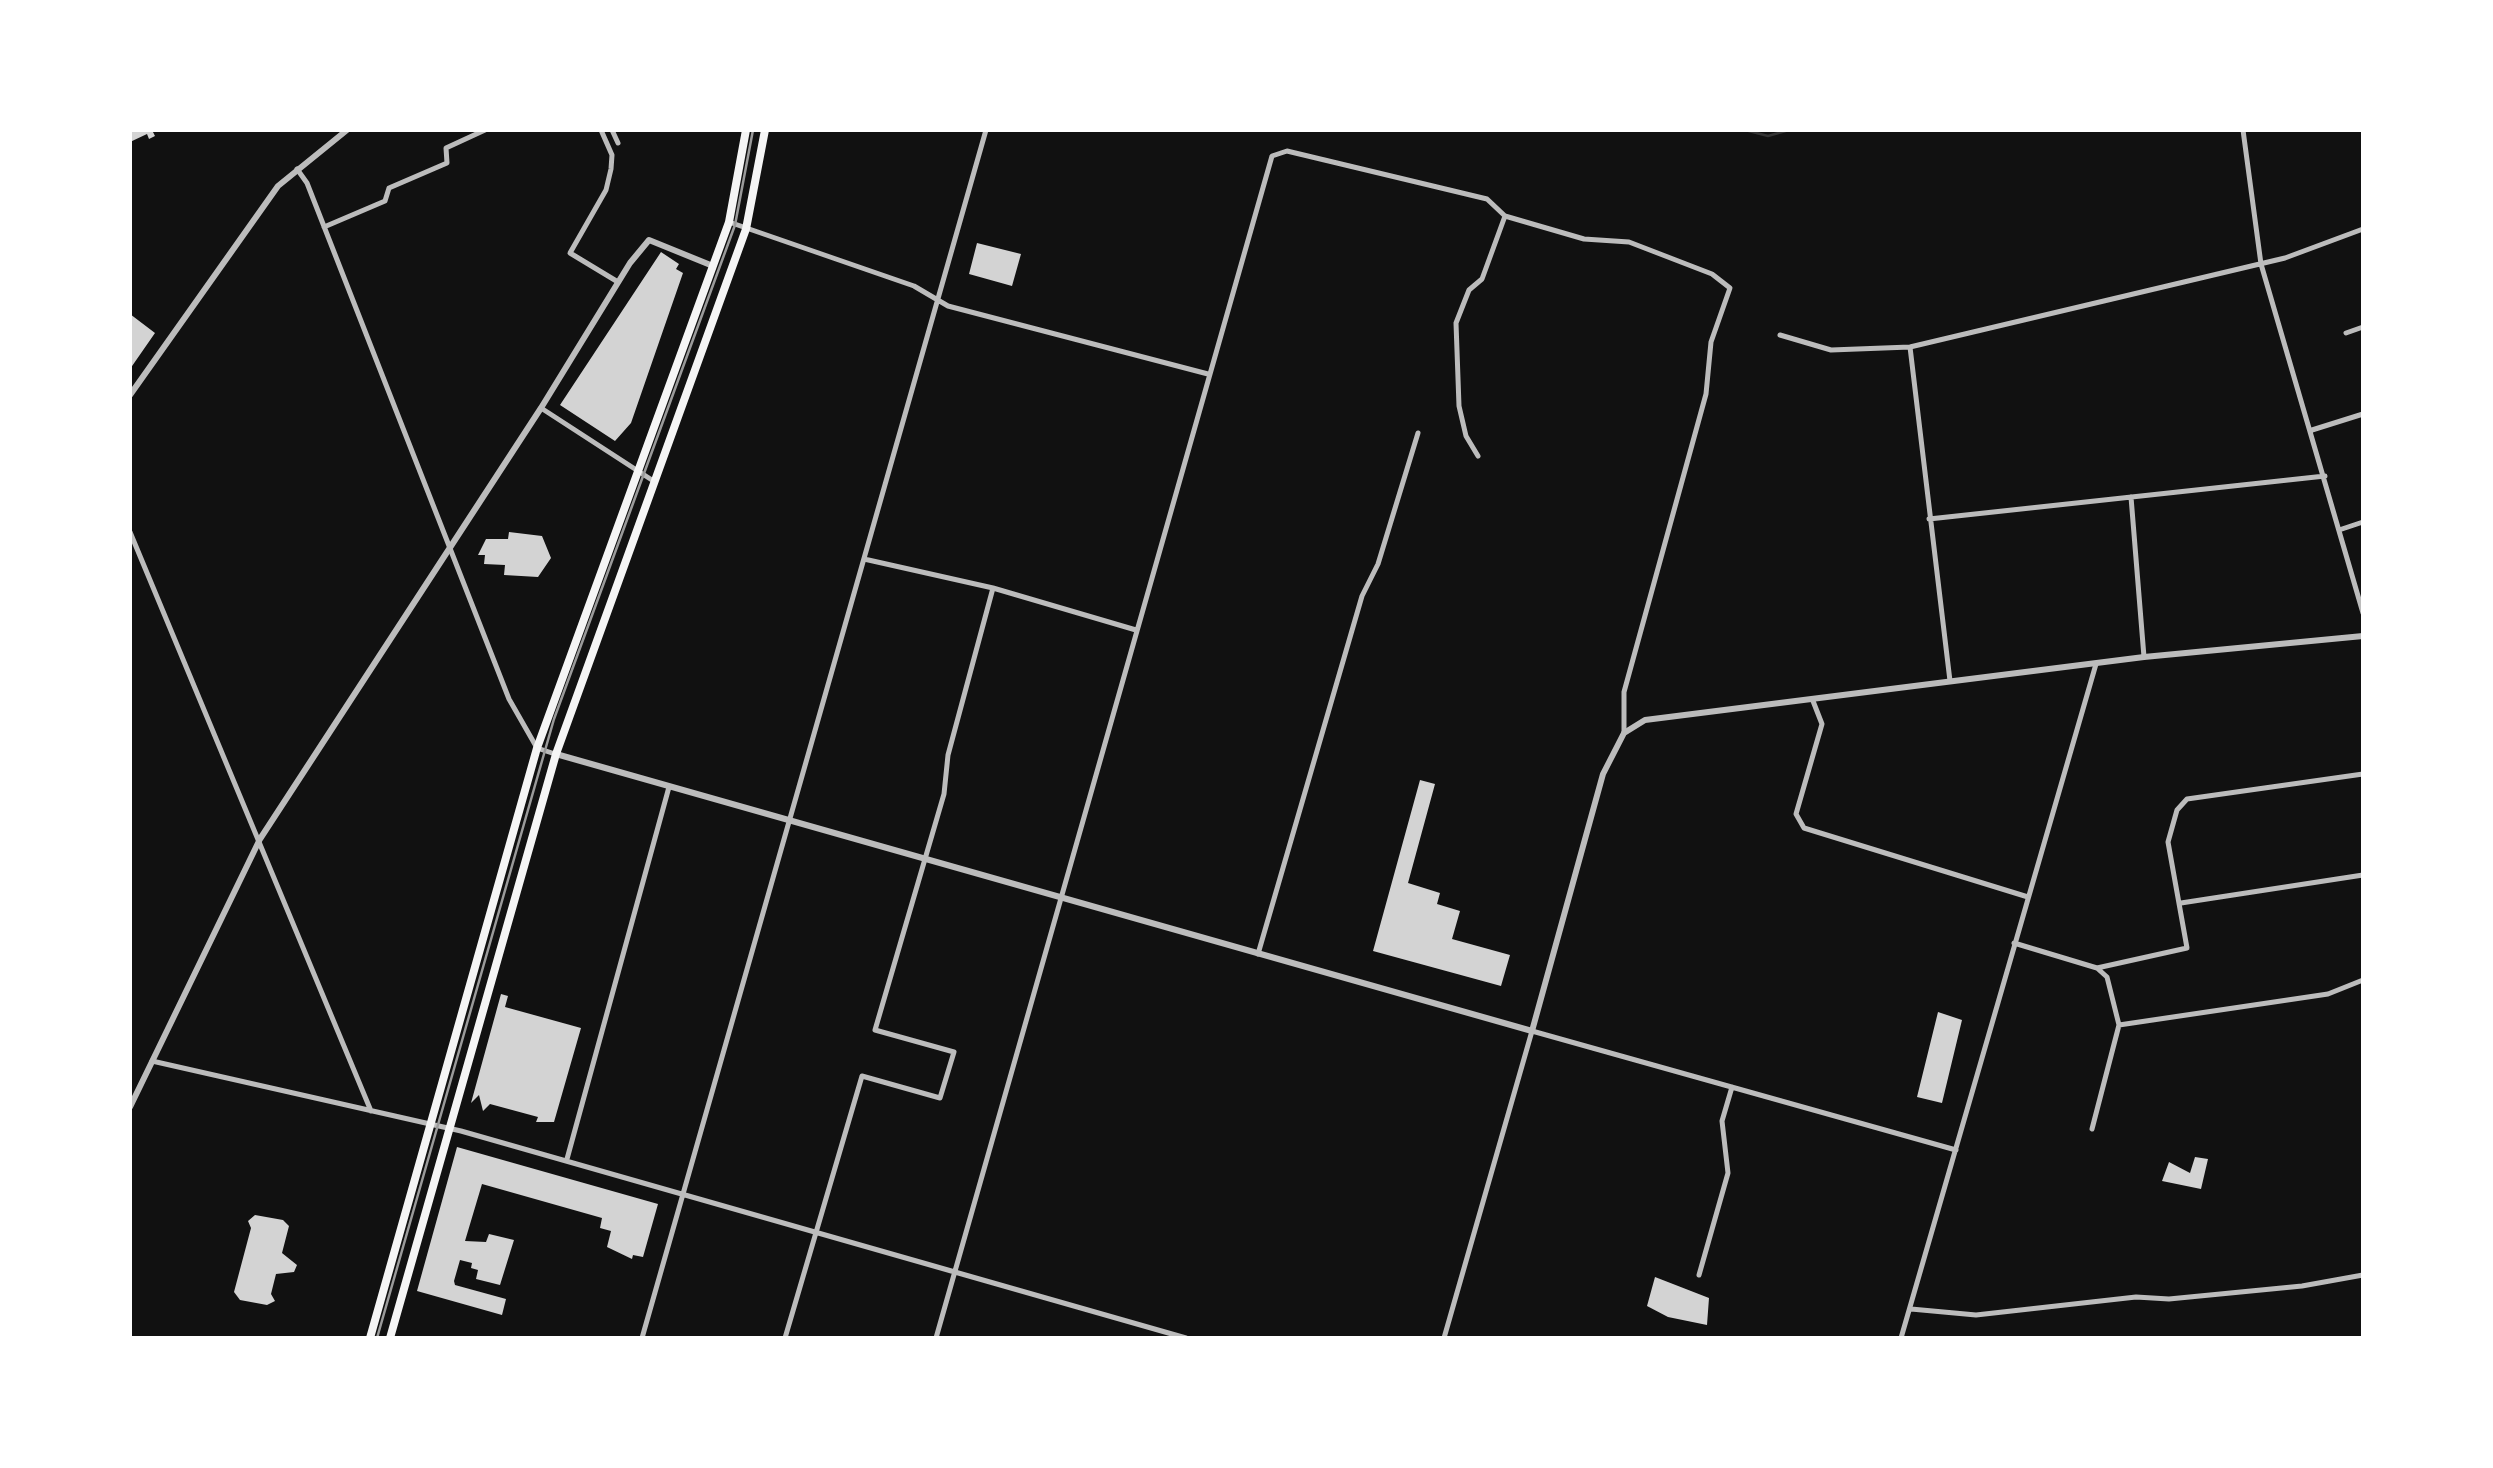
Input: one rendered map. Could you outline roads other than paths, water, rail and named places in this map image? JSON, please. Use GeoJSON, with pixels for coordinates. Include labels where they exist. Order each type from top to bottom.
{"type":"FeatureCollection","features":[{"type":"Feature","properties":{"kind":"main road"},"geometry":{"type":"LineString","coordinates":[[370,1338],[537,748],[728,222],[746,130]]}},
{"type":"Feature","properties":{"kind":"main road"},"geometry":{"type":"LineString","coordinates":[[390,1338],[556,754],[746,229],[764,130]]}},
{"type":"Feature","properties":{"kind":"street"},"geometry":{"type":"LineString","coordinates":[[130,395],[278,186],[347,130]]}},
{"type":"Feature","properties":{"kind":"street"},"geometry":{"type":"LineString","coordinates":[[324,228],[385,201],[389,188],[447,164],[446,148],[485,130]]}},
{"type":"Feature","properties":{"kind":"street"},"geometry":{"type":"LineString","coordinates":[[601,130],[612,155],[606,190],[570,253],[618,282]]}},
{"type":"Feature","properties":{"kind":"street"},"geometry":{"type":"LineString","coordinates":[[612,130],[618,143]]}},
{"type":"Feature","properties":{"kind":"street"},"geometry":{"type":"LineString","coordinates":[[642,1338],[986,130]]}},
{"type":"Feature","properties":{"kind":"street"},"geometry":{"type":"LineString","coordinates":[[2243,130],[2261,264],[2363,612]]}},
{"type":"Feature","properties":{"kind":"street"},"geometry":{"type":"LineString","coordinates":[[936,1338],[1272,156],[1287,151],[1456,190],[1486,199],[1504,216],[1584,239],[1628,242],[1712,274],[1730,288],[1711,342],[1706,394],[1624,692],[1624,733],[1602,774],[1444,1338]]}},
{"type":"Feature","properties":{"kind":"street"},"geometry":{"type":"LineString","coordinates":[[297,170],[307,183],[508,699],[537,748],[1956,1150]]}},
{"type":"Feature","properties":{"kind":"street"},"geometry":{"type":"LineString","coordinates":[[1478,456],[1466,436],[1459,406],[1456,323],[1469,290],[1482,279],[1504,216]]}},
{"type":"Feature","properties":{"kind":"street"},"geometry":{"type":"LineString","coordinates":[[728,222],[914,286],[938,300],[1208,374]]}},
{"type":"Feature","properties":{"kind":"street"},"geometry":{"type":"LineString","coordinates":[[1780,335],[1830,350],[1910,347],[2261,264],[2363,228]]}},
{"type":"Feature","properties":{"kind":"street"},"geometry":{"type":"LineString","coordinates":[[130,1107],[260,840],[541,408],[618,282],[649,240],[713,266]]}},
{"type":"Feature","properties":{"kind":"street"},"geometry":{"type":"LineString","coordinates":[[2346,333],[2363,327]]}},
{"type":"Feature","properties":{"kind":"street"},"geometry":{"type":"LineString","coordinates":[[1910,347],[1950,683]]}},
{"type":"Feature","properties":{"kind":"street"},"geometry":{"type":"LineString","coordinates":[[541,408],[655,482]]}},
{"type":"Feature","properties":{"kind":"street"},"geometry":{"type":"LineString","coordinates":[[2312,430],[2363,414]]}},
{"type":"Feature","properties":{"kind":"street"},"geometry":{"type":"LineString","coordinates":[[1258,954],[1362,596],[1378,564],[1418,433]]}},
{"type":"Feature","properties":{"kind":"street"},"geometry":{"type":"LineString","coordinates":[[1928,519],[2325,476]]}},
{"type":"Feature","properties":{"kind":"street"},"geometry":{"type":"LineString","coordinates":[[2130,497],[2144,657]]}},
{"type":"Feature","properties":{"kind":"street"},"geometry":{"type":"LineString","coordinates":[[2339,530],[2363,522]]}},
{"type":"Feature","properties":{"kind":"street"},"geometry":{"type":"LineString","coordinates":[[130,532],[371,1112]]}},
{"type":"Feature","properties":{"kind":"street"},"geometry":{"type":"LineString","coordinates":[[864,558],[993,588],[1137,630]]}},
{"type":"Feature","properties":{"kind":"street"},"geometry":{"type":"LineString","coordinates":[[786,1338],[862,1076],[940,1098],[954,1052],[875,1030],[944,794],[948,755],[993,588]]}},
{"type":"Feature","properties":{"kind":"street"},"geometry":{"type":"LineString","coordinates":[[1624,733],[1657,718],[2144,657],[2363,636]]}},
{"type":"Feature","properties":{"kind":"street"},"geometry":{"type":"LineString","coordinates":[[1901,1338],[2096,664]]}},
{"type":"Feature","properties":{"kind":"street"},"geometry":{"type":"LineString","coordinates":[[1813,701],[1822,724],[1796,814],[1804,828],[2028,897]]}},
{"type":"Feature","properties":{"kind":"street"},"geometry":{"type":"LineString","coordinates":[[2097,968],[2187,948],[2168,842],[2177,810],[2187,799],[2363,774]]}},
{"type":"Feature","properties":{"kind":"street"},"geometry":{"type":"LineString","coordinates":[[566,1159],[669,787]]}},
{"type":"Feature","properties":{"kind":"street"},"geometry":{"type":"LineString","coordinates":[[2180,903],[2363,875]]}},
{"type":"Feature","properties":{"kind":"street"},"geometry":{"type":"LineString","coordinates":[[2014,942],[2097,968],[2107,977],[2120,1024],[2092,1129]]}},
{"type":"Feature","properties":{"kind":"street"},"geometry":{"type":"LineString","coordinates":[[2120,1024],[2328,994],[2363,984]]}},
{"type":"Feature","properties":{"kind":"street"},"geometry":{"type":"LineString","coordinates":[[152,1061],[449,1128],[566,1159],[1186,1338]]}},
{"type":"Feature","properties":{"kind":"street"},"geometry":{"type":"LineString","coordinates":[[1699,1275],[1728,1174],[1722,1121],[1732,1087]]}},
{"type":"Feature","properties":{"kind":"street"},"geometry":{"type":"LineString","coordinates":[[1911,1309],[1976,1315],[2136,1297],[2170,1298],[2302,1286],[2363,1275]]}},
{"type":"Feature","properties":{"kind":"waterway"},"geometry":{"type":"LineString","coordinates":[[1745,130],[1768,136],[1789,130]]}},
{"type":"Feature","properties":{"kind":"tram line"},"geometry":{"type":"LineString","coordinates":[[377,1338],[554,719],[735,225],[753,130]]}}]}
